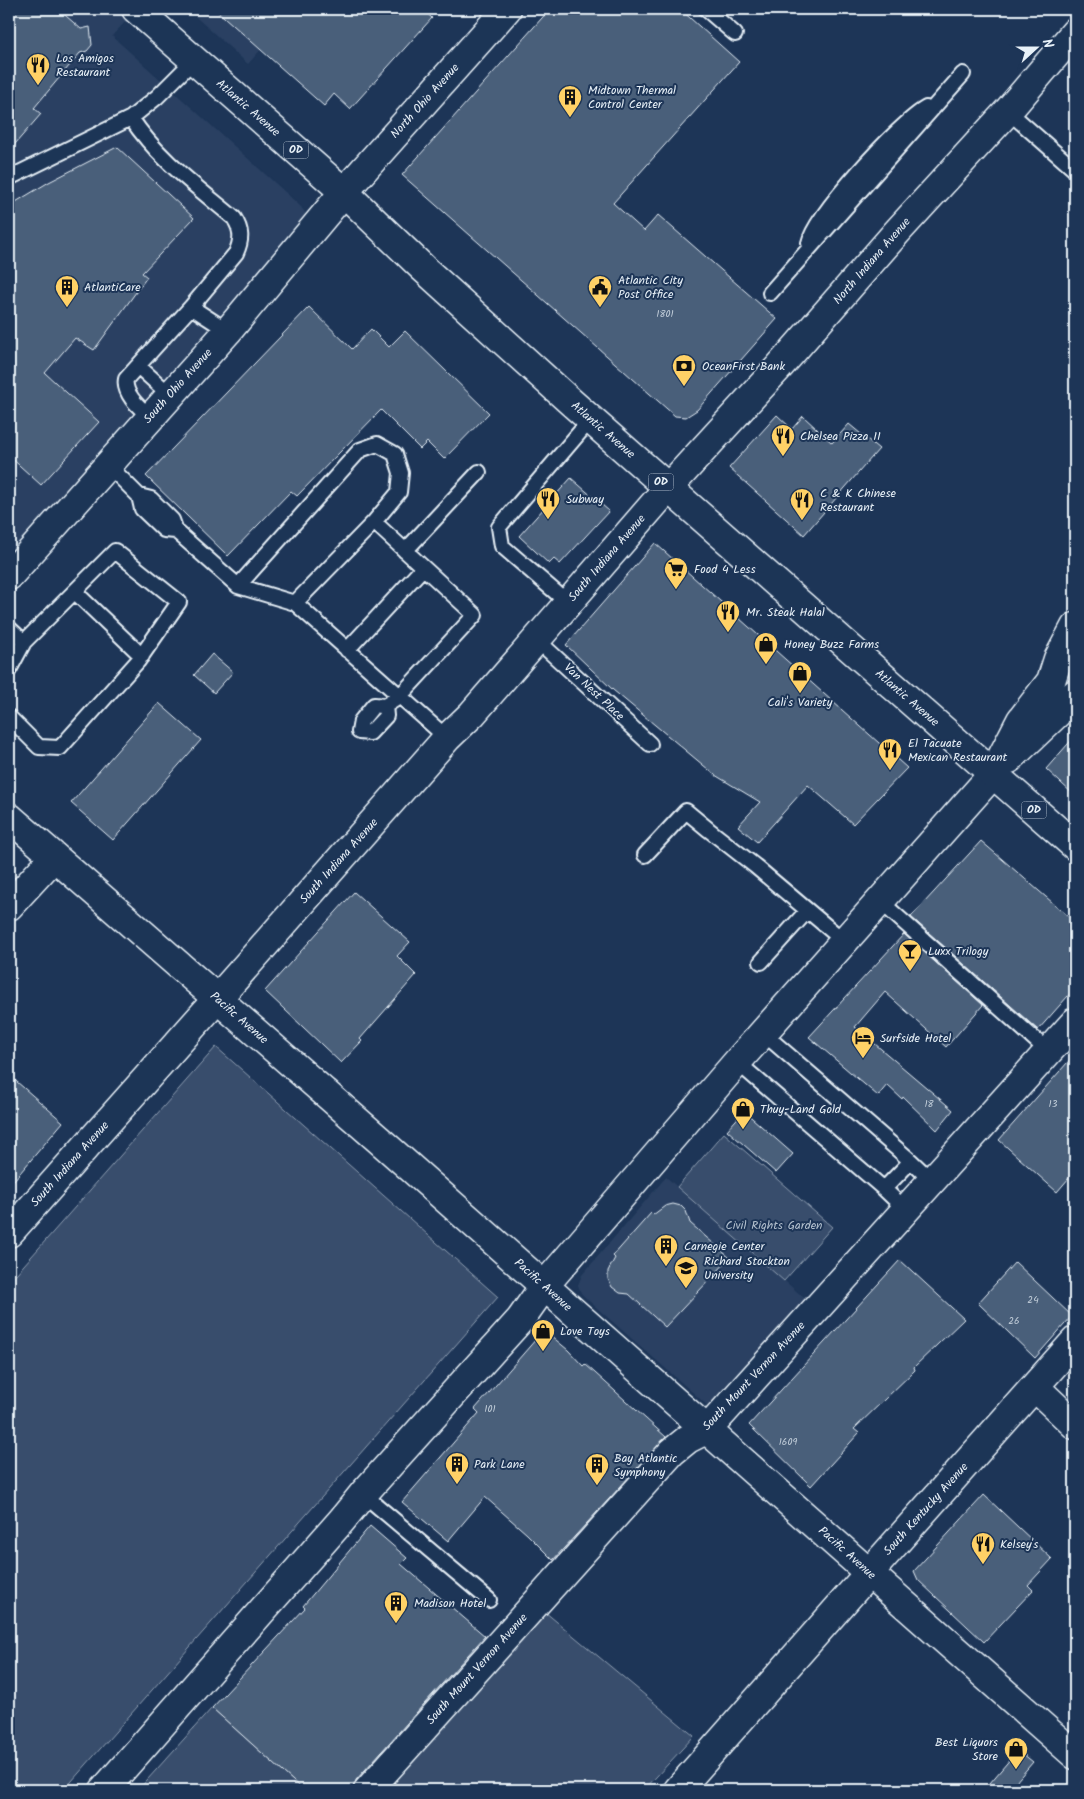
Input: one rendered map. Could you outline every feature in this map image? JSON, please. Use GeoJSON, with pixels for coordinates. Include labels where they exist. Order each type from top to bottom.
{"type":"FeatureCollection","features":[{"type":"Feature","properties":{"kind":"main road","name":"Atlantic Avenue"},"geometry":{"type":"LineString","coordinates":[[136,9],[344,192],[422,268],[590,419],[1075,846]]}},
{"type":"Feature","properties":{"kind":"main road","name":"North Ohio Avenue"},"geometry":{"type":"LineString","coordinates":[[344,192],[507,9]]}},
{"type":"Feature","properties":{"kind":"main road","name":"North Indiana Avenue"},"geometry":{"type":"LineString","coordinates":[[668,488],[1008,111],[1075,32]]}},
{"type":"Feature","properties":{"kind":"main road","name":"South Ohio Avenue"},"geometry":{"type":"LineString","coordinates":[[9,576],[228,331],[344,192]]}},
{"type":"Feature","properties":{"kind":"main road","name":"South Indiana Avenue"},"geometry":{"type":"LineString","coordinates":[[9,1233],[448,738],[472,714],[537,640],[567,602],[668,488]]}},
{"type":"Feature","properties":{"kind":"main road"},"geometry":{"type":"LineString","coordinates":[[993,774],[1021,720],[1050,681],[1058,659],[1075,627]]}},
{"type":"Feature","properties":{"kind":"main road"},"geometry":{"type":"LineString","coordinates":[[104,1790],[330,1534],[363,1494],[520,1320],[544,1286],[737,1062],[993,774],[1067,704],[1075,694]]}},
{"type":"Feature","properties":{"kind":"main road","name":"Pacific Avenue"},"geometry":{"type":"LineString","coordinates":[[9,817],[708,1430],[1075,1755]]}},
{"type":"Feature","properties":{"kind":"main road"},"geometry":{"type":"LineString","coordinates":[[9,906],[54,857]]}},
{"type":"Feature","properties":{"kind":"main road","name":"South Mount Vernon Avenue"},"geometry":{"type":"LineString","coordinates":[[368,1790],[672,1452],[688,1439],[708,1430],[1075,1022]]}},
{"type":"Feature","properties":{"kind":"main road","name":"South Kentucky Avenue"},"geometry":{"type":"LineString","coordinates":[[686,1787],[869,1573],[1036,1388],[1075,1341]]}},
{"type":"Feature","properties":{"kind":"main road"},"geometry":{"type":"LineString","coordinates":[[1036,1388],[1075,1425]]}},
{"type":"Feature","properties":{"kind":"lane"},"geometry":{"type":"LineString","coordinates":[[706,9],[735,34]]}},
{"type":"Feature","properties":{"kind":"lane"},"geometry":{"type":"LineString","coordinates":[[9,178],[131,118],[157,97],[194,60]]}},
{"type":"Feature","properties":{"kind":"lane"},"geometry":{"type":"LineString","coordinates":[[770,293],[963,74]]}},
{"type":"Feature","properties":{"kind":"lane"},"geometry":{"type":"LineString","coordinates":[[1008,111],[1075,170]]}},
{"type":"Feature","properties":{"kind":"lane"},"geometry":{"type":"LineString","coordinates":[[131,118],[143,137],[160,156],[234,218],[241,234],[236,253],[191,307],[126,379],[127,390],[150,417]]}},
{"type":"Feature","properties":{"kind":"lane"},"geometry":{"type":"LineString","coordinates":[[191,307],[228,331]]}},
{"type":"Feature","properties":{"kind":"lane"},"geometry":{"type":"LineString","coordinates":[[138,366],[170,395]]}},
{"type":"Feature","properties":{"kind":"lane"},"geometry":{"type":"LineString","coordinates":[[567,602],[502,546],[499,527],[590,419]]}},
{"type":"Feature","properties":{"kind":"lane"},"geometry":{"type":"LineString","coordinates":[[238,586],[360,450],[377,444],[394,454],[401,473],[399,492],[374,522],[295,604]]}},
{"type":"Feature","properties":{"kind":"lane"},"geometry":{"type":"LineString","coordinates":[[108,465],[139,496],[151,499],[172,520],[176,531],[238,586],[295,604],[448,738]]}},
{"type":"Feature","properties":{"kind":"lane"},"geometry":{"type":"LineString","coordinates":[[404,551],[479,472]]}},
{"type":"Feature","properties":{"kind":"lane"},"geometry":{"type":"LineString","coordinates":[[374,522],[475,616],[399,696],[385,706]]}},
{"type":"Feature","properties":{"kind":"lane"},"geometry":{"type":"LineString","coordinates":[[9,670],[24,642],[115,551],[179,602],[142,656],[60,748],[39,748],[9,717]]}},
{"type":"Feature","properties":{"kind":"lane"},"geometry":{"type":"LineString","coordinates":[[347,650],[423,568]]}},
{"type":"Feature","properties":{"kind":"lane"},"geometry":{"type":"LineString","coordinates":[[75,592],[142,656]]}},
{"type":"Feature","properties":{"kind":"lane"},"geometry":{"type":"LineString","coordinates":[[9,628],[24,642]]}},
{"type":"Feature","properties":{"kind":"lane","name":"Van Nest Place"},"geometry":{"type":"LineString","coordinates":[[537,640],[650,744]]}},
{"type":"Feature","properties":{"kind":"lane"},"geometry":{"type":"LineString","coordinates":[[645,855],[686,811],[845,942]]}},
{"type":"Feature","properties":{"kind":"lane"},"geometry":{"type":"LineString","coordinates":[[880,901],[1049,1052]]}},
{"type":"Feature","properties":{"kind":"lane"},"geometry":{"type":"LineString","coordinates":[[761,962],[808,910]]}},
{"type":"Feature","properties":{"kind":"lane"},"geometry":{"type":"LineString","coordinates":[[763,1033],[932,1182]]}},
{"type":"Feature","properties":{"kind":"lane"},"geometry":{"type":"LineString","coordinates":[[737,1062],[906,1210]]}},
{"type":"Feature","properties":{"kind":"lane"},"geometry":{"type":"LineString","coordinates":[[884,1189],[910,1161]]}},
{"type":"Feature","properties":{"kind":"lane"},"geometry":{"type":"LineString","coordinates":[[363,1494],[489,1600]]}},
{"type":"Feature","properties":{"kind":"shaded area"},"geometry":{"type":"Polygon","coordinates":[[[9,9],[137,9],[112,36],[285,192],[306,214],[304,223],[297,232],[9,557],[9,9]]]}},
{"type":"Feature","properties":{"kind":"shaded area"},"geometry":{"type":"Polygon","coordinates":[[[187,9],[297,9],[248,64],[187,9]]]}},
{"type":"Feature","properties":{"kind":"shaded area","name":"Richard Stockton University"},"geometry":{"type":"Polygon","coordinates":[[[666,1177],[811,1304],[713,1406],[707,1405],[589,1301],[581,1293],[578,1285],[582,1275],[666,1177]]]}},
{"type":"Feature","properties":{"kind":"green space"},"geometry":{"type":"Polygon","coordinates":[[[216,1047],[498,1297],[64,1790],[9,1790],[9,1282],[216,1047]]]}},
{"type":"Feature","properties":{"kind":"green space","name":"Civil Rights Garden"},"geometry":{"type":"Polygon","coordinates":[[[724,1133],[832,1227],[784,1281],[677,1187],[724,1133]]]}},
{"type":"Feature","properties":{"kind":"green space"},"geometry":{"type":"Polygon","coordinates":[[[545,1612],[694,1736],[644,1790],[385,1790],[545,1612]]]}},
{"type":"Feature","properties":{"kind":"green space"},"geometry":{"type":"Polygon","coordinates":[[[212,1708],[303,1790],[138,1790],[212,1708]]]}},
{"type":"Feature","properties":{"kind":"building"},"geometry":{"type":"Polygon","coordinates":[[[9,9],[58,9],[81,29],[90,27],[92,45],[87,51],[80,53],[34,108],[41,114],[9,151],[9,9]]]}},
{"type":"Feature","properties":{"kind":"building"},"geometry":{"type":"Polygon","coordinates":[[[215,9],[422,9],[432,18],[350,109],[334,94],[324,106],[215,9]]]}},
{"type":"Feature","properties":{"kind":"building","name":"Midtown Thermal Control Center"},"geometry":{"type":"Polygon","coordinates":[[[550,9],[680,9],[739,62],[613,203],[644,231],[658,215],[777,319],[697,410],[686,417],[675,416],[402,175],[550,9]]]}},
{"type":"Feature","properties":{"kind":"building","name":"AtlantiCare"},"geometry":{"type":"Polygon","coordinates":[[[117,147],[194,218],[142,273],[147,277],[94,350],[75,338],[45,373],[99,422],[41,485],[9,456],[9,206],[49,182],[117,147]]]}},
{"type":"Feature","properties":{"kind":"building"},"geometry":{"type":"Polygon","coordinates":[[[309,307],[352,349],[371,329],[389,347],[405,331],[489,413],[444,459],[427,442],[420,449],[381,410],[297,496],[291,491],[228,556],[146,476],[309,307]]]}},
{"type":"Feature","properties":{"kind":"building"},"geometry":{"type":"Polygon","coordinates":[[[777,415],[792,429],[803,416],[832,443],[849,424],[879,449],[804,535],[729,468],[777,415]]]}},
{"type":"Feature","properties":{"kind":"building"},"geometry":{"type":"Polygon","coordinates":[[[571,478],[609,511],[560,564],[554,559],[549,564],[519,536],[571,478]]]}},
{"type":"Feature","properties":{"kind":"building"},"geometry":{"type":"Polygon","coordinates":[[[655,543],[907,768],[853,824],[808,785],[757,842],[738,826],[760,802],[715,775],[613,690],[566,645],[655,543]]]}},
{"type":"Feature","properties":{"kind":"building"},"geometry":{"type":"Polygon","coordinates":[[[212,654],[233,672],[214,693],[194,675],[212,654]]]}},
{"type":"Feature","properties":{"kind":"building"},"geometry":{"type":"Polygon","coordinates":[[[159,703],[201,740],[113,840],[71,803],[159,703]]]}},
{"type":"Feature","properties":{"kind":"building"},"geometry":{"type":"Polygon","coordinates":[[[1075,736],[1075,796],[1046,769],[1075,736]]]}},
{"type":"Feature","properties":{"kind":"building"},"geometry":{"type":"Polygon","coordinates":[[[981,841],[1075,922],[1075,988],[1038,1030],[911,917],[981,841]]]}},
{"type":"Feature","properties":{"kind":"building"},"geometry":{"type":"Polygon","coordinates":[[[354,892],[410,942],[397,956],[416,975],[360,1039],[362,1041],[341,1063],[265,991],[354,892]]]}},
{"type":"Feature","properties":{"kind":"building"},"geometry":{"type":"Polygon","coordinates":[[[904,934],[983,1005],[946,1047],[885,992],[855,1027],[953,1110],[937,1130],[903,1097],[902,1099],[887,1085],[878,1096],[809,1037],[904,934]]]}},
{"type":"Feature","properties":{"kind":"building"},"geometry":{"type":"Polygon","coordinates":[[[1075,1054],[1075,1171],[1057,1192],[999,1140],[1075,1054]]]}},
{"type":"Feature","properties":{"kind":"building"},"geometry":{"type":"Polygon","coordinates":[[[9,1075],[63,1122],[9,1186],[9,1075]]]}},
{"type":"Feature","properties":{"kind":"building"},"geometry":{"type":"Polygon","coordinates":[[[744,1111],[793,1154],[776,1173],[727,1130],[744,1111]]]}},
{"type":"Feature","properties":{"kind":"building","name":"Carnegie Center"},"geometry":{"type":"Polygon","coordinates":[[[673,1204],[681,1206],[686,1211],[690,1223],[730,1258],[665,1327],[629,1294],[620,1293],[612,1287],[608,1279],[608,1271],[615,1258],[613,1256],[651,1213],[653,1215],[665,1206],[673,1204]]]}},
{"type":"Feature","properties":{"kind":"building"},"geometry":{"type":"Polygon","coordinates":[[[900,1260],[964,1319],[854,1429],[859,1433],[811,1486],[749,1425],[900,1260]]]}},
{"type":"Feature","properties":{"kind":"building"},"geometry":{"type":"Polygon","coordinates":[[[1015,1262],[1072,1316],[1035,1358],[978,1303],[1015,1262]]]}},
{"type":"Feature","properties":{"kind":"building"},"geometry":{"type":"Polygon","coordinates":[[[544,1330],[666,1437],[553,1560],[485,1497],[448,1541],[402,1502],[479,1413],[475,1409],[544,1330]]]}},
{"type":"Feature","properties":{"kind":"building","name":"Kelsey's"},"geometry":{"type":"Polygon","coordinates":[[[984,1495],[1052,1559],[1028,1585],[1033,1590],[984,1642],[918,1580],[914,1571],[984,1495]]]}},
{"type":"Feature","properties":{"kind":"building"},"geometry":{"type":"Polygon","coordinates":[[[370,1526],[407,1558],[401,1564],[485,1636],[356,1780],[353,1790],[303,1790],[212,1708],[305,1608],[303,1606],[370,1526]]]}},
{"type":"Feature","properties":{"kind":"building","name":"Best Liquors Store"},"geometry":{"type":"Polygon","coordinates":[[[1018,1750],[1033,1762],[1009,1790],[984,1790],[1018,1750]]]}},
{"type":"Feature","properties":{"kind":"place","name":"Los Amigos Restaurant"},"geometry":{"type":"Point","coordinates":[38,86]}},
{"type":"Feature","properties":{"kind":"place","name":"Midtown Thermal Control Center"},"geometry":{"type":"Point","coordinates":[570,118]}},
{"type":"Feature","properties":{"kind":"place","name":"AtlantiCare"},"geometry":{"type":"Point","coordinates":[67,308]}},
{"type":"Feature","properties":{"kind":"place","name":"Atlantic City Post Office"},"geometry":{"type":"Point","coordinates":[600,308]}},
{"type":"Feature","properties":{"kind":"place","name":"OceanFirst Bank"},"geometry":{"type":"Point","coordinates":[684,387]}},
{"type":"Feature","properties":{"kind":"place","name":"Chelsea Pizza II"},"geometry":{"type":"Point","coordinates":[783,457]}},
{"type":"Feature","properties":{"kind":"place","name":"Subway"},"geometry":{"type":"Point","coordinates":[548,520]}},
{"type":"Feature","properties":{"kind":"place","name":"C & K Chinese Restaurant"},"geometry":{"type":"Point","coordinates":[802,521]}},
{"type":"Feature","properties":{"kind":"place","name":"Food 4 Less"},"geometry":{"type":"Point","coordinates":[676,590]}},
{"type":"Feature","properties":{"kind":"place","name":"Mr. Steak Halal"},"geometry":{"type":"Point","coordinates":[728,633]}},
{"type":"Feature","properties":{"kind":"place","name":"Honey Buzz Farms"},"geometry":{"type":"Point","coordinates":[766,665]}},
{"type":"Feature","properties":{"kind":"place","name":"Cali's Variety"},"geometry":{"type":"Point","coordinates":[800,694]}},
{"type":"Feature","properties":{"kind":"place","name":"El Tacuate Mexican Restaurant"},"geometry":{"type":"Point","coordinates":[890,771]}},
{"type":"Feature","properties":{"kind":"place","name":"Luxx Trilogy"},"geometry":{"type":"Point","coordinates":[910,972]}},
{"type":"Feature","properties":{"kind":"place","name":"Surfside Hotel"},"geometry":{"type":"Point","coordinates":[863,1059]}},
{"type":"Feature","properties":{"kind":"place","name":"Thuy-Land Gold"},"geometry":{"type":"Point","coordinates":[743,1130]}},
{"type":"Feature","properties":{"kind":"place","name":"Carnegie Center"},"geometry":{"type":"Point","coordinates":[666,1267]}},
{"type":"Feature","properties":{"kind":"place","name":"Richard Stockton University"},"geometry":{"type":"Point","coordinates":[686,1289]}},
{"type":"Feature","properties":{"kind":"place","name":"Love Toys"},"geometry":{"type":"Point","coordinates":[543,1352]}},
{"type":"Feature","properties":{"kind":"place","name":"Park Lane"},"geometry":{"type":"Point","coordinates":[457,1485]}},
{"type":"Feature","properties":{"kind":"place","name":"Bay Atlantic Symphony"},"geometry":{"type":"Point","coordinates":[597,1486]}},
{"type":"Feature","properties":{"kind":"place","name":"Kelsey's"},"geometry":{"type":"Point","coordinates":[983,1565]}},
{"type":"Feature","properties":{"kind":"place","name":"Madison Hotel"},"geometry":{"type":"Point","coordinates":[396,1624]}},
{"type":"Feature","properties":{"kind":"place","name":"Best Liquors Store"},"geometry":{"type":"Point","coordinates":[1016,1770]}}]}
